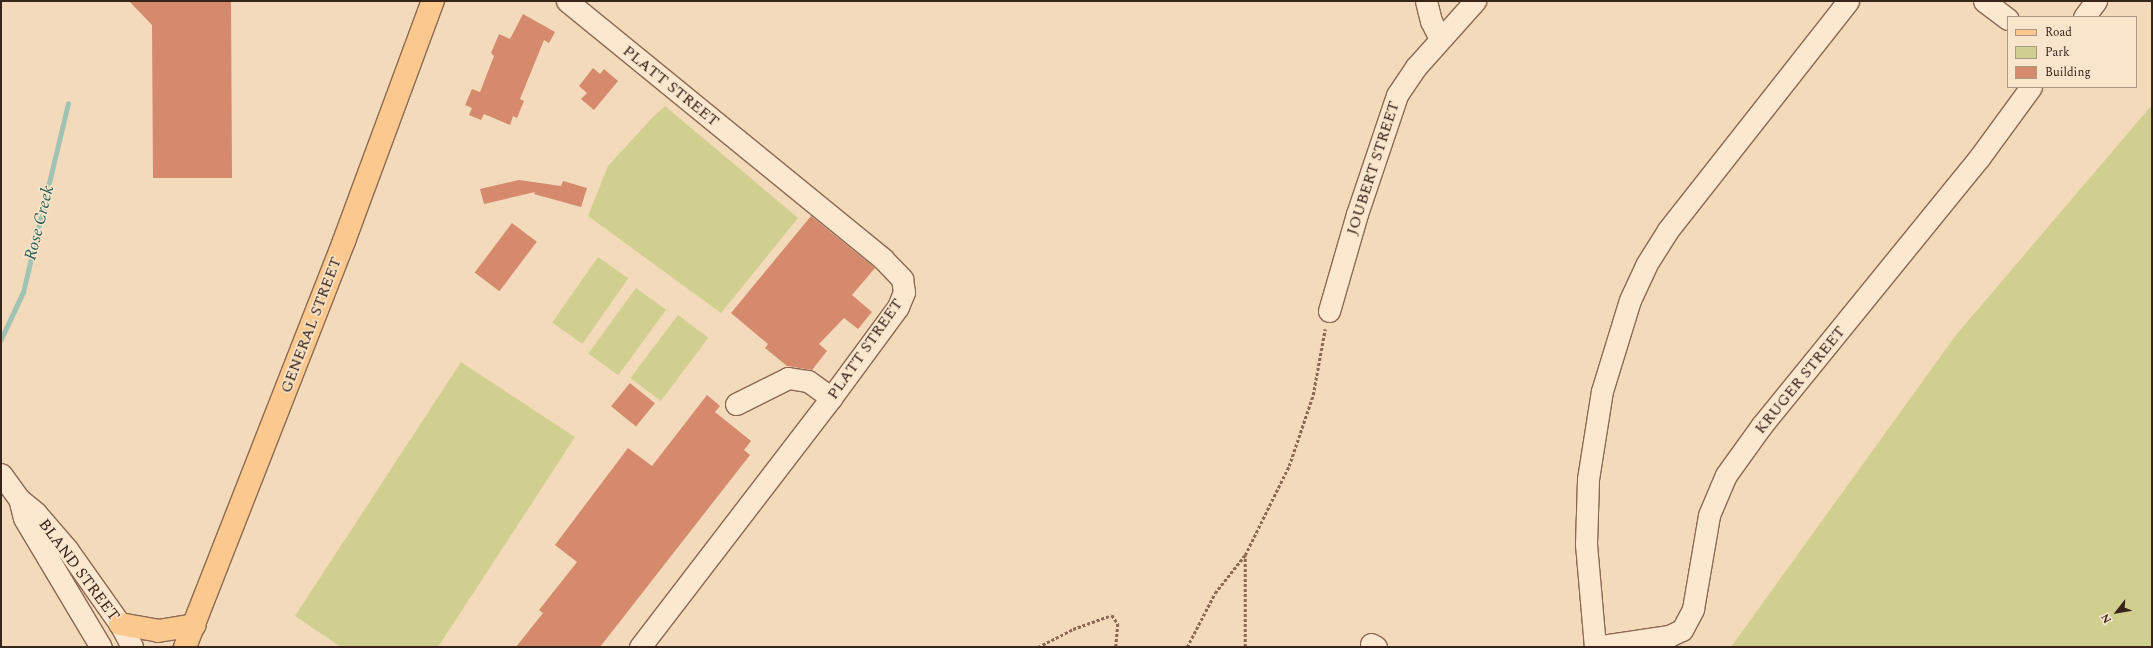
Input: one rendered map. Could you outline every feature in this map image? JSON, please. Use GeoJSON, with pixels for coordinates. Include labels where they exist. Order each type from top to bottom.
{"type":"FeatureCollection","features":[{"type":"Feature","properties":{"kind":"main road","name":"GENERAL STREET"},"geometry":{"type":"LineString","coordinates":[[186,647],[433,1]]}},
{"type":"Feature","properties":{"kind":"main road"},"geometry":{"type":"LineString","coordinates":[[120,624],[158,631],[195,625]]}},
{"type":"Feature","properties":{"kind":"street","name":"PLATT STREET"},"geometry":{"type":"LineString","coordinates":[[567,1],[883,258],[902,279],[904,292],[898,307],[831,398],[640,647]]}},
{"type":"Feature","properties":{"kind":"street"},"geometry":{"type":"LineString","coordinates":[[1426,1],[1431,21],[1440,39]]}},
{"type":"Feature","properties":{"kind":"street","name":"JOUBERT STREET"},"geometry":{"type":"LineString","coordinates":[[1329,311],[1357,214],[1397,95],[1440,39],[1475,1]]}},
{"type":"Feature","properties":{"kind":"street","name":"KRUGER STREET"},"geometry":{"type":"LineString","coordinates":[[1848,1],[1668,230],[1646,265],[1630,300],[1602,391],[1588,479],[1586,544],[1595,647],[1669,636],[1682,630],[1693,609],[1709,515],[1726,475],[1762,425],[1979,158],[2030,88]]}},
{"type":"Feature","properties":{"kind":"street"},"geometry":{"type":"LineString","coordinates":[[1984,1],[2007,18]]}},
{"type":"Feature","properties":{"kind":"street"},"geometry":{"type":"LineString","coordinates":[[2085,16],[2096,1]]}},
{"type":"Feature","properties":{"kind":"street"},"geometry":{"type":"LineString","coordinates":[[736,404],[788,378],[808,381],[831,398]]}},
{"type":"Feature","properties":{"kind":"street","name":"BLAND STREET"},"geometry":{"type":"LineString","coordinates":[[1,474],[19,499],[36,513],[67,549],[120,624],[132,647]]}},
{"type":"Feature","properties":{"kind":"street","name":"BLAND STREET"},"geometry":{"type":"LineString","coordinates":[[19,499],[24,518],[101,647]]}},
{"type":"Feature","properties":{"kind":"path"},"geometry":{"type":"LineString","coordinates":[[1187,647],[1215,593],[1245,555],[1289,466],[1313,395],[1329,311]]}},
{"type":"Feature","properties":{"kind":"path"},"geometry":{"type":"LineString","coordinates":[[1245,555],[1245,647]]}},
{"type":"Feature","properties":{"kind":"path"},"geometry":{"type":"LineString","coordinates":[[1038,647],[1072,629],[1112,615],[1118,624],[1116,647]]}},
{"type":"Feature","properties":{"kind":"green space"},"geometry":{"type":"Polygon","coordinates":[[[2152,105],[2152,647],[1731,647],[1956,335],[2152,105]]]}},
{"type":"Feature","properties":{"kind":"green space"},"geometry":{"type":"Polygon","coordinates":[[[665,106],[798,218],[721,313],[588,216],[608,166],[665,106]]]}},
{"type":"Feature","properties":{"kind":"green space"},"geometry":{"type":"Polygon","coordinates":[[[598,257],[628,278],[582,344],[552,323],[598,257]]]}},
{"type":"Feature","properties":{"kind":"green space"},"geometry":{"type":"Polygon","coordinates":[[[636,288],[666,310],[618,375],[588,354],[636,288]]]}},
{"type":"Feature","properties":{"kind":"green space"},"geometry":{"type":"Polygon","coordinates":[[[678,315],[708,338],[661,401],[630,378],[678,315]]]}},
{"type":"Feature","properties":{"kind":"green space"},"geometry":{"type":"Polygon","coordinates":[[[461,362],[575,437],[438,647],[341,647],[295,616],[461,362]]]}},
{"type":"Feature","properties":{"kind":"building"},"geometry":{"type":"Polygon","coordinates":[[[129,1],[231,1],[232,178],[153,178],[152,25],[129,1]]]}},
{"type":"Feature","properties":{"kind":"building"},"geometry":{"type":"Polygon","coordinates":[[[523,14],[555,32],[549,43],[544,40],[520,99],[524,101],[517,118],[513,116],[510,125],[484,114],[481,120],[469,115],[472,108],[465,105],[472,89],[480,92],[494,56],[491,53],[499,34],[510,39],[523,14]]]}},
{"type":"Feature","properties":{"kind":"building"},"geometry":{"type":"Polygon","coordinates":[[[593,68],[600,74],[604,69],[618,81],[594,110],[581,99],[587,93],[579,86],[593,68]]]}},
{"type":"Feature","properties":{"kind":"building"},"geometry":{"type":"Polygon","coordinates":[[[519,180],[561,186],[563,181],[587,188],[581,207],[534,194],[535,192],[484,204],[480,189],[519,180]]]}},
{"type":"Feature","properties":{"kind":"building"},"geometry":{"type":"Polygon","coordinates":[[[811,216],[875,268],[852,295],[872,312],[858,329],[844,318],[819,344],[827,351],[812,370],[787,366],[765,348],[768,344],[731,313],[811,216]]]}},
{"type":"Feature","properties":{"kind":"building"},"geometry":{"type":"Polygon","coordinates":[[[512,223],[537,242],[499,291],[475,273],[512,223]]]}},
{"type":"Feature","properties":{"kind":"building"},"geometry":{"type":"Polygon","coordinates":[[[630,383],[655,403],[636,426],[611,406],[630,383]]]}},
{"type":"Feature","properties":{"kind":"building"},"geometry":{"type":"Polygon","coordinates":[[[707,395],[720,406],[715,412],[751,441],[744,450],[750,455],[600,647],[516,647],[543,613],[539,610],[577,562],[555,545],[628,448],[652,466],[707,395]]]}},
{"type":"Feature","properties":{"kind":"waterway","name":"Rose Creek"},"geometry":{"type":"LineString","coordinates":[[1,339],[23,292],[68,103]]}}]}
